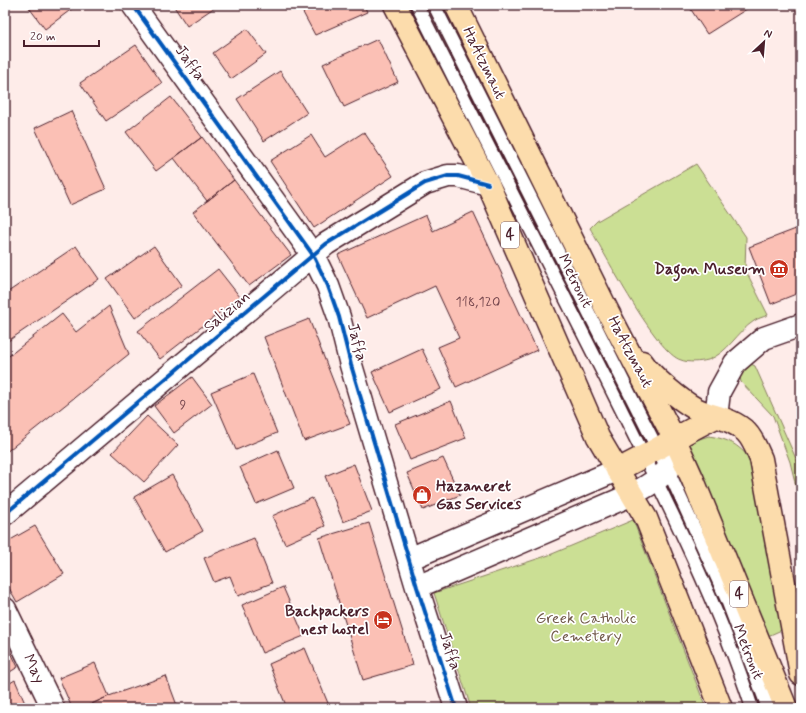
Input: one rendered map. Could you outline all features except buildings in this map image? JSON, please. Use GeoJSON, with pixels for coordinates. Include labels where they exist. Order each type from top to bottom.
{"type":"FeatureCollection","features":[{"type":"Feature","properties":{"kind":"highway","name":"4"},"geometry":{"type":"LineString","coordinates":[[395,5],[488,184],[590,420],[617,470],[633,494],[646,518],[721,708]]}},
{"type":"Feature","properties":{"kind":"highway","name":"HaAtzmaut"},"geometry":{"type":"LineString","coordinates":[[456,5],[607,310],[659,449],[693,480],[786,708]]}},
{"type":"Feature","properties":{"kind":"highway"},"geometry":{"type":"LineString","coordinates":[[607,310],[644,366],[690,404],[716,417],[729,420],[746,432],[761,459],[797,640],[801,674]]}},
{"type":"Feature","properties":{"kind":"highway"},"geometry":{"type":"LineString","coordinates":[[617,470],[659,449],[691,429],[716,417]]}},
{"type":"Feature","properties":{"kind":"street","name":"Jaffa"},"geometry":{"type":"LineString","coordinates":[[134,5],[313,255],[328,286],[339,317],[351,365],[453,707]]}},
{"type":"Feature","properties":{"kind":"street","name":"Salizian"},"geometry":{"type":"LineString","coordinates":[[5,514],[313,255],[339,236],[425,183],[448,176],[458,176],[488,184]]}},
{"type":"Feature","properties":{"kind":"street"},"geometry":{"type":"LineString","coordinates":[[716,417],[719,392],[735,363],[764,338],[801,325]]}},
{"type":"Feature","properties":{"kind":"street"},"geometry":{"type":"LineString","coordinates":[[417,587],[633,494],[662,475],[675,456],[659,449]]}},
{"type":"Feature","properties":{"kind":"street"},"geometry":{"type":"LineString","coordinates":[[409,559],[617,470]]}},
{"type":"Feature","properties":{"kind":"street","name":"May"},"geometry":{"type":"LineString","coordinates":[[5,609],[53,708]]}},
{"type":"Feature","properties":{"kind":"lane","name":"Metronit"},"geometry":{"type":"LineString","coordinates":[[417,5],[659,449]]}},
{"type":"Feature","properties":{"kind":"lane","name":"Metronit"},"geometry":{"type":"LineString","coordinates":[[434,5],[659,449],[662,475],[691,553],[742,677],[752,708]]}},
{"type":"Feature","properties":{"kind":"lane","name":"Metronit"},"geometry":{"type":"LineString","coordinates":[[662,475],[727,600],[768,708]]}},
{"type":"Feature","properties":{"kind":"green space"},"geometry":{"type":"Polygon","coordinates":[[[696,164],[746,237],[745,269],[768,315],[756,320],[748,326],[715,357],[705,361],[691,362],[681,360],[671,354],[645,322],[590,228],[597,221],[696,164]]]}},
{"type":"Feature","properties":{"kind":"green space"},"geometry":{"type":"Polygon","coordinates":[[[749,363],[755,366],[801,470],[801,506],[790,462],[773,416],[741,382],[739,373],[749,363]]]}},
{"type":"Feature","properties":{"kind":"green space"},"geometry":{"type":"Polygon","coordinates":[[[709,436],[732,443],[750,459],[786,628],[768,636],[685,446],[709,436]]]}},
{"type":"Feature","properties":{"kind":"green space","name":"Greek Catholic Cemetery"},"geometry":{"type":"Polygon","coordinates":[[[633,520],[706,708],[471,708],[434,593],[552,554],[633,520]]]}},
{"type":"Feature","properties":{"kind":"cycle path"},"geometry":{"type":"LineString","coordinates":[[133,5],[313,255],[328,286],[339,317],[351,365],[417,587],[456,708]]}},
{"type":"Feature","properties":{"kind":"cycle path"},"geometry":{"type":"LineString","coordinates":[[5,514],[326,244],[425,183],[448,176],[458,176],[488,184]]}},
{"type":"Feature","properties":{"kind":"place","name":"Dagon Museum"},"geometry":{"type":"Point","coordinates":[779,269]}},
{"type":"Feature","properties":{"kind":"place","name":"Hazaneret Gas Services"},"geometry":{"type":"Point","coordinates":[422,495]}},
{"type":"Feature","properties":{"kind":"place","name":"Backpackers nest hostel"},"geometry":{"type":"Point","coordinates":[383,620]}}]}
